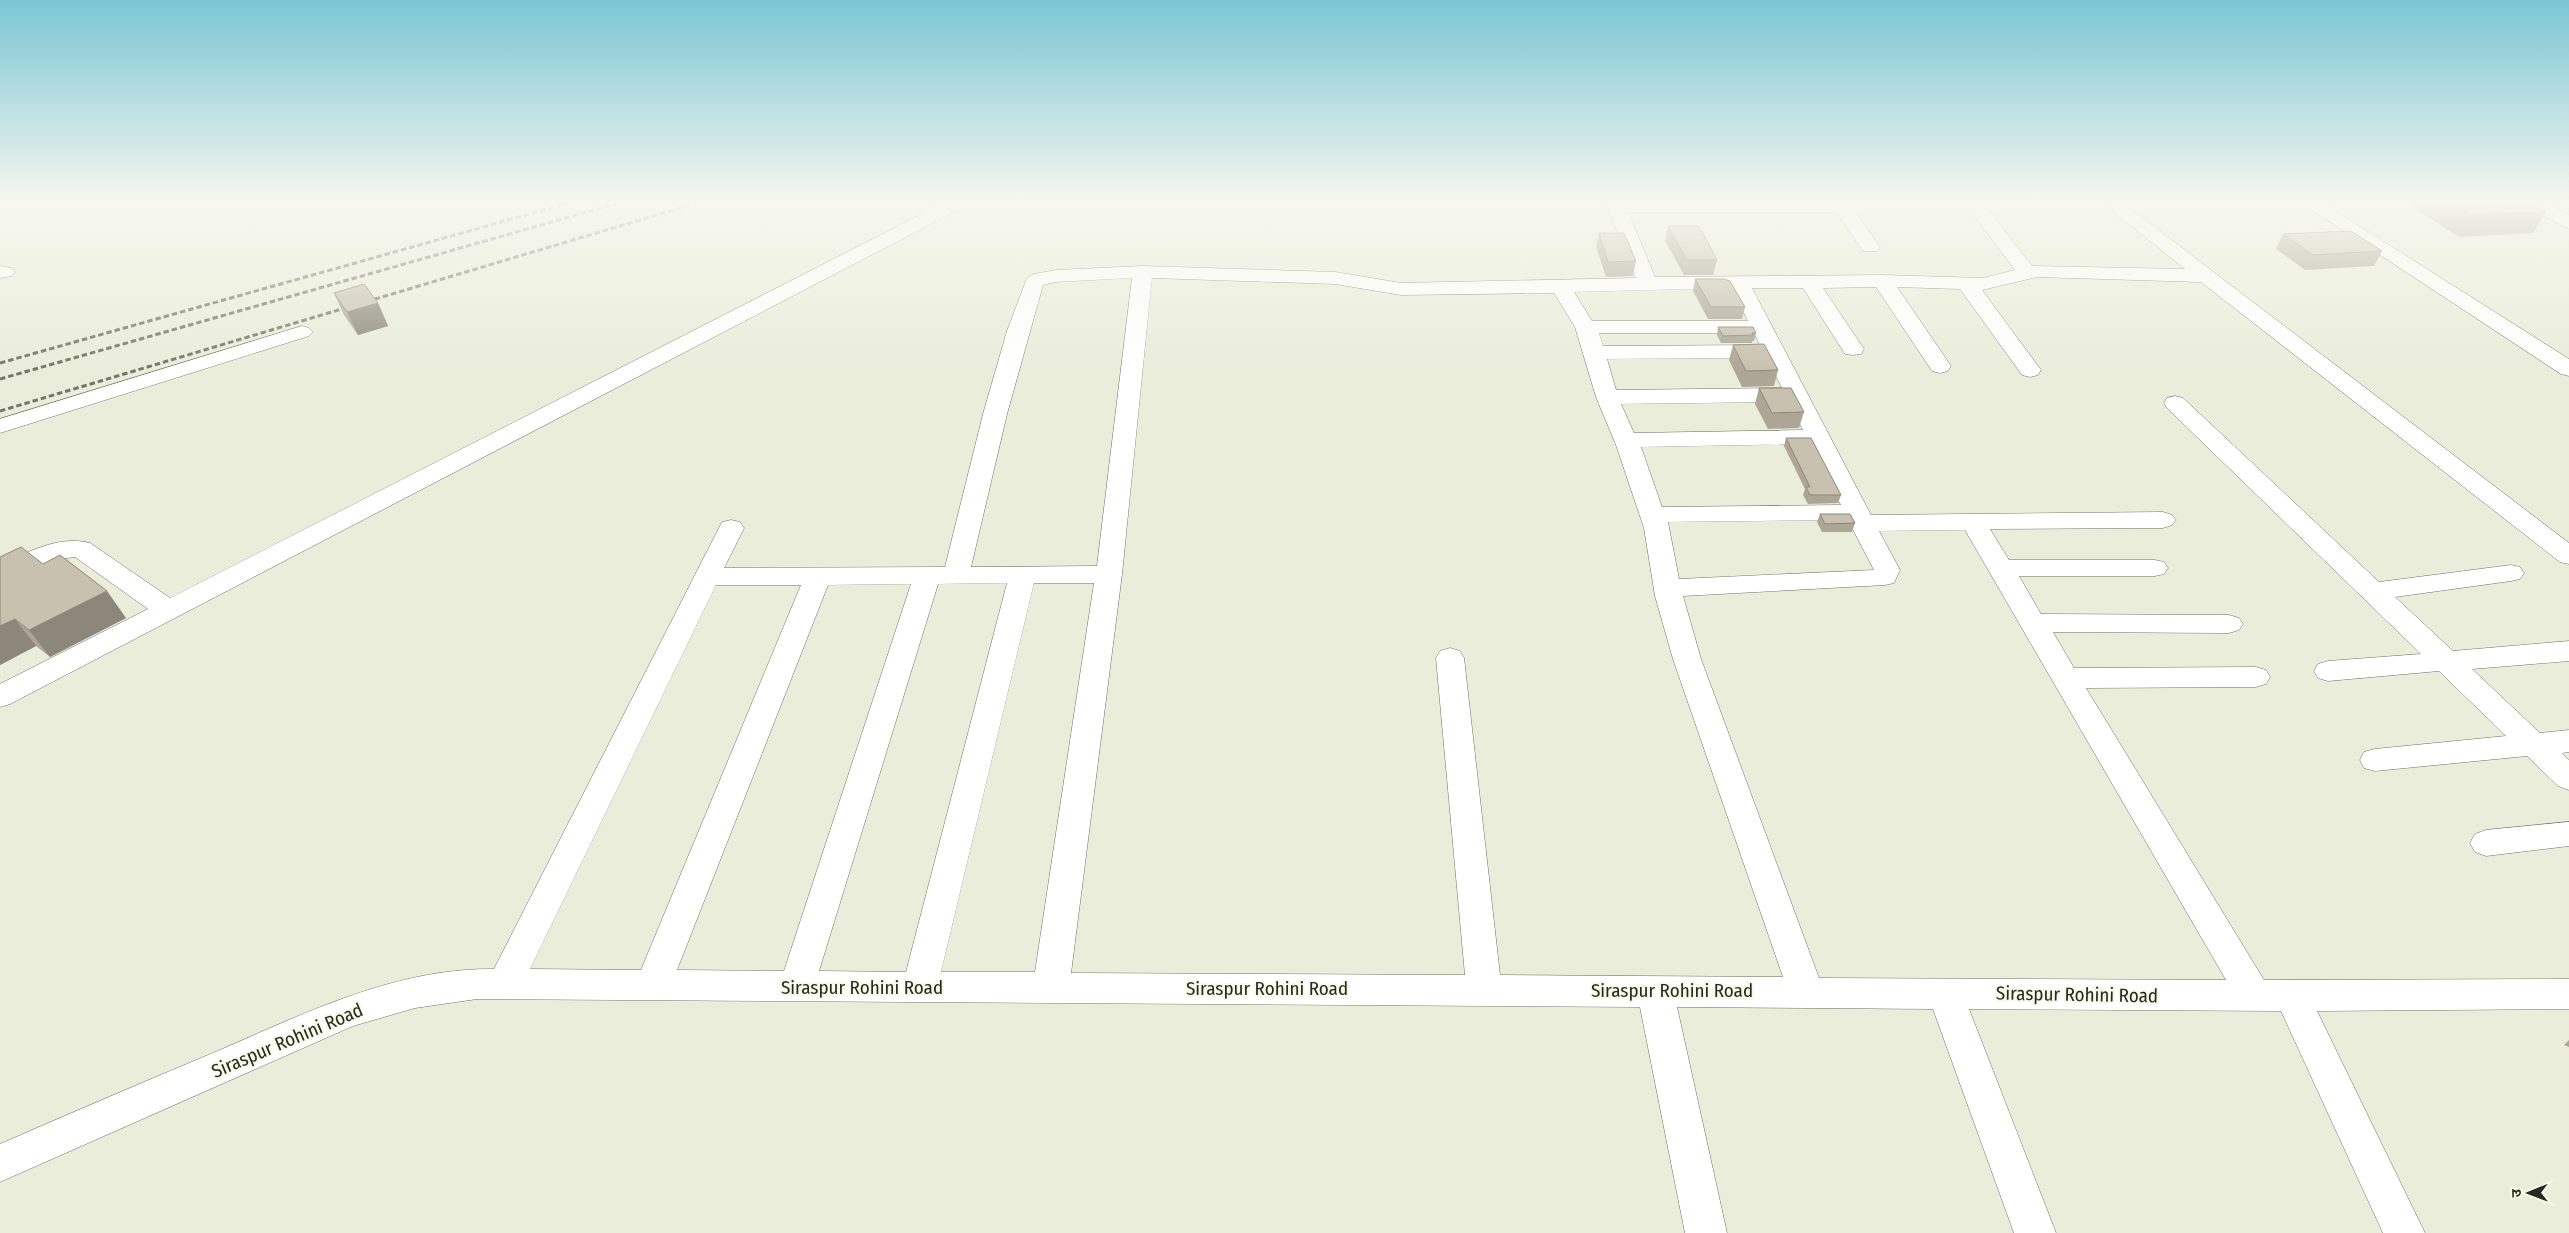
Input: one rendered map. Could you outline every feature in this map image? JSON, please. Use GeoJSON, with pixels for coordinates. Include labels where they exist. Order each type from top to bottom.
{"type":"FeatureCollection","features":[{"type":"Feature","properties":{"kind":"street"},"geometry":{"type":"LineString","coordinates":[[0,697],[852,258]]}},
{"type":"Feature","properties":{"kind":"street"},"geometry":{"type":"LineString","coordinates":[[1637,258],[1648,283]]}},
{"type":"Feature","properties":{"kind":"street"},"geometry":{"type":"LineString","coordinates":[[2015,258],[2026,272]]}},
{"type":"Feature","properties":{"kind":"street"},"geometry":{"type":"LineString","coordinates":[[2182,258],[2569,556]]}},
{"type":"Feature","properties":{"kind":"street"},"geometry":{"type":"LineString","coordinates":[[2396,258],[2569,369]]}},
{"type":"Feature","properties":{"kind":"street"},"geometry":{"type":"LineString","coordinates":[[797,986],[942,575],[995,414],[1034,282],[1056,276],[1143,272],[1335,278],[1401,289],[1648,283],[1882,281],[1989,284],[2026,272],[2206,276]]}},
{"type":"Feature","properties":{"kind":"street"},"geometry":{"type":"LineString","coordinates":[[1051,988],[1109,574],[1143,272]]}},
{"type":"Feature","properties":{"kind":"street"},"geometry":{"type":"LineString","coordinates":[[1882,281],[1940,366]]}},
{"type":"Feature","properties":{"kind":"street"},"geometry":{"type":"LineString","coordinates":[[1809,282],[1853,349]]}},
{"type":"Feature","properties":{"kind":"street"},"geometry":{"type":"LineString","coordinates":[[1669,596],[1670,591],[1687,586],[1885,577],[1887,570],[1739,283]]}},
{"type":"Feature","properties":{"kind":"street"},"geometry":{"type":"LineString","coordinates":[[1966,283],[2030,370]]}},
{"type":"Feature","properties":{"kind":"street"},"geometry":{"type":"LineString","coordinates":[[1560,286],[1586,327],[1607,397],[1626,440],[1657,528],[1669,596],[1687,659],[1806,991]]}},
{"type":"Feature","properties":{"kind":"street"},"geometry":{"type":"LineString","coordinates":[[1586,327],[1762,327]]}},
{"type":"Feature","properties":{"kind":"street"},"geometry":{"type":"LineString","coordinates":[[0,426],[302,332]]}},
{"type":"Feature","properties":{"kind":"street"},"geometry":{"type":"LineString","coordinates":[[1594,353],[1775,351]]}},
{"type":"Feature","properties":{"kind":"street"},"geometry":{"type":"LineString","coordinates":[[1607,397],[1797,394]]}},
{"type":"Feature","properties":{"kind":"street"},"geometry":{"type":"LineString","coordinates":[[2175,403],[2569,778]]}},
{"type":"Feature","properties":{"kind":"street"},"geometry":{"type":"LineString","coordinates":[[1626,440],[1819,437]]}},
{"type":"Feature","properties":{"kind":"street"},"geometry":{"type":"LineString","coordinates":[[1652,515],[1860,518],[1973,522],[2164,520]]}},
{"type":"Feature","properties":{"kind":"street"},"geometry":{"type":"LineString","coordinates":[[1973,522],[2254,996]]}},
{"type":"Feature","properties":{"kind":"street"},"geometry":{"type":"LineString","coordinates":[[504,985],[732,528]]}},
{"type":"Feature","properties":{"kind":"street"},"geometry":{"type":"LineString","coordinates":[[0,577],[52,553],[72,548],[81,548],[169,610]]}},
{"type":"Feature","properties":{"kind":"street"},"geometry":{"type":"LineString","coordinates":[[2000,568],[2155,568]]}},
{"type":"Feature","properties":{"kind":"street"},"geometry":{"type":"LineString","coordinates":[[2373,590],[2512,573]]}},
{"type":"Feature","properties":{"kind":"street"},"geometry":{"type":"LineString","coordinates":[[920,987],[1023,574]]}},
{"type":"Feature","properties":{"kind":"street"},"geometry":{"type":"LineString","coordinates":[[707,577],[1109,574]]}},
{"type":"Feature","properties":{"kind":"street"},"geometry":{"type":"LineString","coordinates":[[653,985],[818,576]]}},
{"type":"Feature","properties":{"kind":"street"},"geometry":{"type":"LineString","coordinates":[[2032,623],[2229,624]]}},
{"type":"Feature","properties":{"kind":"street"},"geometry":{"type":"LineString","coordinates":[[2328,671],[2569,651]]}},
{"type":"Feature","properties":{"kind":"street"},"geometry":{"type":"LineString","coordinates":[[1450,658],[1484,989]]}},
{"type":"Feature","properties":{"kind":"street"},"geometry":{"type":"LineString","coordinates":[[2066,678],[2256,677]]}},
{"type":"Feature","properties":{"kind":"street"},"geometry":{"type":"LineString","coordinates":[[2375,760],[2569,742]]}},
{"type":"Feature","properties":{"kind":"street"},"geometry":{"type":"LineString","coordinates":[[2486,843],[2569,834]]}},
{"type":"Feature","properties":{"kind":"street","name":"Siraspur Rohini Road"},"geometry":{"type":"LineString","coordinates":[[0,1163],[346,1012],[415,993],[477,984],[1806,991],[2254,996],[2569,994]]}},
{"type":"Feature","properties":{"kind":"street"},"geometry":{"type":"LineString","coordinates":[[1655,990],[1706,1233]]}},
{"type":"Feature","properties":{"kind":"street"},"geometry":{"type":"LineString","coordinates":[[1946,993],[2034,1233]]}},
{"type":"Feature","properties":{"kind":"street"},"geometry":{"type":"LineString","coordinates":[[2292,996],[2404,1233]]}},
{"type":"Feature","properties":{"kind":"building"},"geometry":{"type":"Polygon","coordinates":[[[1607,258],[1635,258],[1636,261],[1608,262],[1607,258]]]}},
{"type":"Feature","properties":{"kind":"building"},"geometry":{"type":"Polygon","coordinates":[[[1686,258],[1716,258],[1717,260],[1687,260],[1686,258]]]}},
{"type":"Feature","properties":{"kind":"building"},"geometry":{"type":"Polygon","coordinates":[[[1695,279],[1724,279],[1730,281],[1745,307],[1711,307],[1695,279]]]}},
{"type":"Feature","properties":{"kind":"building"},"geometry":{"type":"Polygon","coordinates":[[[364,284],[378,303],[347,312],[334,293],[364,284]]]}},
{"type":"Feature","properties":{"kind":"building"},"geometry":{"type":"Polygon","coordinates":[[[1718,327],[1753,327],[1756,333],[1752,333],[1753,335],[1723,336],[1718,327]]]}},
{"type":"Feature","properties":{"kind":"building"},"geometry":{"type":"Polygon","coordinates":[[[1764,344],[1778,370],[1746,371],[1733,345],[1764,344]]]}},
{"type":"Feature","properties":{"kind":"building"},"geometry":{"type":"Polygon","coordinates":[[[1759,388],[1791,388],[1804,412],[1772,413],[1759,388]]]}},
{"type":"Feature","properties":{"kind":"building"},"geometry":{"type":"Polygon","coordinates":[[[1786,438],[1811,438],[1841,495],[1810,495],[1806,487],[1810,487],[1786,438]]]}},
{"type":"Feature","properties":{"kind":"building"},"geometry":{"type":"Polygon","coordinates":[[[1820,514],[1850,514],[1855,523],[1825,524],[1820,514]]]}},
{"type":"Feature","properties":{"kind":"building"},"geometry":{"type":"Polygon","coordinates":[[[21,547],[43,564],[60,555],[107,591],[29,630],[15,619],[0,626],[0,557],[21,547]]]}},
{"type":"Feature","properties":{"kind":"railway"},"geometry":{"type":"LineString","coordinates":[[0,363],[375,258]]}},
{"type":"Feature","properties":{"kind":"railway"},"geometry":{"type":"LineString","coordinates":[[0,379],[427,258]]}},
{"type":"Feature","properties":{"kind":"railway"},"geometry":{"type":"LineString","coordinates":[[0,411],[514,258]]}}]}
